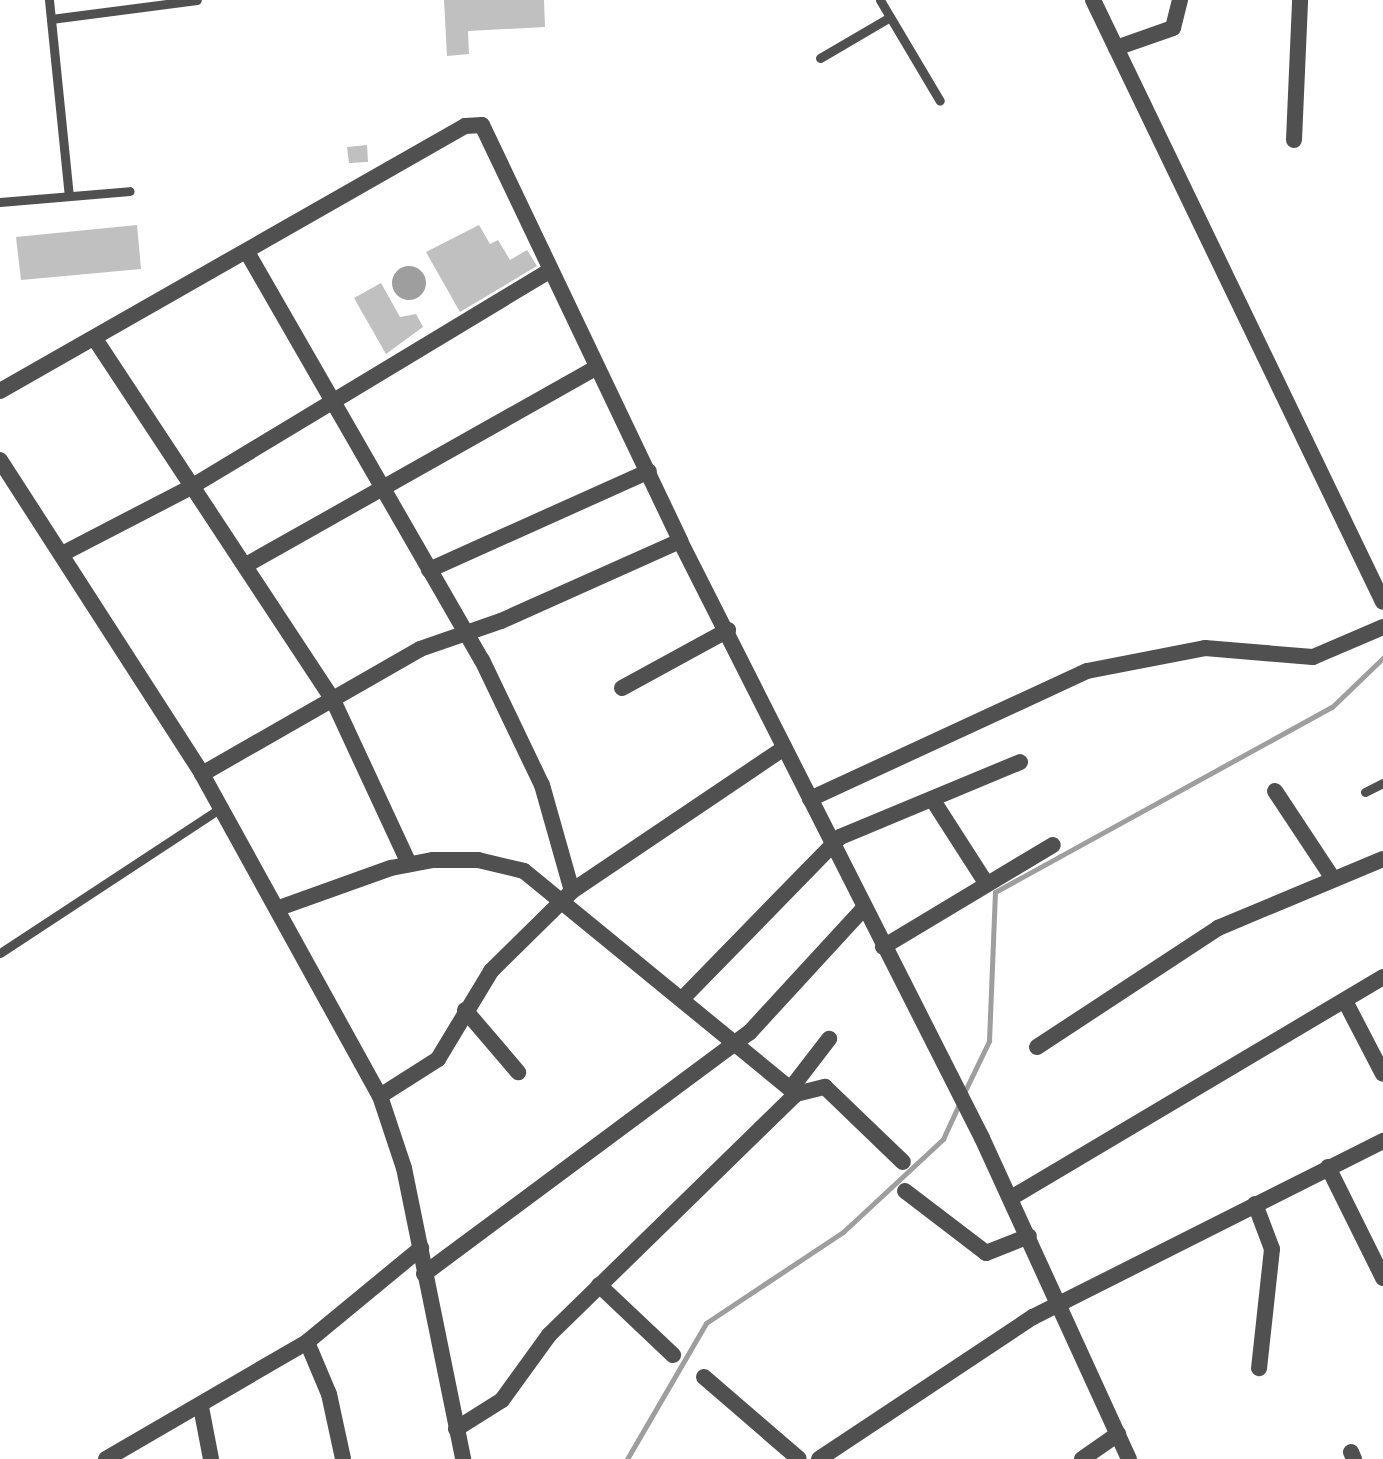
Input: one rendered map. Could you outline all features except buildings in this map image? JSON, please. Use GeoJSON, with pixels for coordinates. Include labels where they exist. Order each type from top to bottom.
{"type":"FeatureCollection","features":[{"type":"Feature","properties":{"kind":"street"},"geometry":{"type":"LineString","coordinates":[[1093,0],[1383,602]]}},
{"type":"Feature","properties":{"kind":"street"},"geometry":{"type":"LineString","coordinates":[[1116,48],[1173,28],[1180,0]]}},
{"type":"Feature","properties":{"kind":"street"},"geometry":{"type":"LineString","coordinates":[[1294,140],[1300,0]]}},
{"type":"Feature","properties":{"kind":"street"},"geometry":{"type":"LineString","coordinates":[[0,391],[474,123],[487,131],[549,271],[649,471],[680,541],[728,630],[863,909],[982,1138],[1061,1304],[1129,1459]]}},
{"type":"Feature","properties":{"kind":"street"},"geometry":{"type":"LineString","coordinates":[[247,252],[429,570],[535,768],[567,895]]}},
{"type":"Feature","properties":{"kind":"street"},"geometry":{"type":"LineString","coordinates":[[62,554],[191,487],[549,271]]}},
{"type":"Feature","properties":{"kind":"street"},"geometry":{"type":"LineString","coordinates":[[95,339],[333,700],[409,864]]}},
{"type":"Feature","properties":{"kind":"street"},"geometry":{"type":"LineString","coordinates":[[246,565],[595,368]]}},
{"type":"Feature","properties":{"kind":"street"},"geometry":{"type":"LineString","coordinates":[[0,460],[202,774],[279,908],[380,1096],[421,1248],[463,1459]]}},
{"type":"Feature","properties":{"kind":"street"},"geometry":{"type":"LineString","coordinates":[[429,570],[649,471]]}},
{"type":"Feature","properties":{"kind":"street"},"geometry":{"type":"LineString","coordinates":[[202,774],[463,631],[501,621],[680,541]]}},
{"type":"Feature","properties":{"kind":"street"},"geometry":{"type":"LineString","coordinates":[[810,799],[1087,671],[1205,648],[1313,657],[1383,627]]}},
{"type":"Feature","properties":{"kind":"street"},"geometry":{"type":"LineString","coordinates":[[622,688],[728,630]]}},
{"type":"Feature","properties":{"kind":"street"},"geometry":{"type":"LineString","coordinates":[[380,1096],[438,1059],[465,1010],[501,959],[567,895],[784,748]]}},
{"type":"Feature","properties":{"kind":"street"},"geometry":{"type":"LineString","coordinates":[[683,998],[821,862],[831,844],[934,802],[1020,762]]}},
{"type":"Feature","properties":{"kind":"street"},"geometry":{"type":"LineString","coordinates":[[1275,791],[1332,877]]}},
{"type":"Feature","properties":{"kind":"street"},"geometry":{"type":"LineString","coordinates":[[934,802],[986,883]]}},
{"type":"Feature","properties":{"kind":"street"},"geometry":{"type":"LineString","coordinates":[[883,947],[1053,845]]}},
{"type":"Feature","properties":{"kind":"street"},"geometry":{"type":"LineString","coordinates":[[279,908],[409,864],[455,859],[505,865],[535,877],[567,895],[794,1091],[825,1087],[903,1162]]}},
{"type":"Feature","properties":{"kind":"street"},"geometry":{"type":"LineString","coordinates":[[1037,1047],[1218,928],[1332,877],[1383,859]]}},
{"type":"Feature","properties":{"kind":"street"},"geometry":{"type":"LineString","coordinates":[[424,1274],[527,1203],[733,1041],[749,1033],[863,909]]}},
{"type":"Feature","properties":{"kind":"street"},"geometry":{"type":"LineString","coordinates":[[1011,1198],[1383,977]]}},
{"type":"Feature","properties":{"kind":"street"},"geometry":{"type":"LineString","coordinates":[[1345,1001],[1383,1074]]}},
{"type":"Feature","properties":{"kind":"street"},"geometry":{"type":"LineString","coordinates":[[465,1010],[518,1072]]}},
{"type":"Feature","properties":{"kind":"street"},"geometry":{"type":"LineString","coordinates":[[456,1429],[502,1400],[549,1335],[794,1091],[829,1039]]}},
{"type":"Feature","properties":{"kind":"street"},"geometry":{"type":"LineString","coordinates":[[819,1459],[1061,1304],[1383,1141]]}},
{"type":"Feature","properties":{"kind":"street"},"geometry":{"type":"LineString","coordinates":[[1328,1167],[1383,1278]]}},
{"type":"Feature","properties":{"kind":"street"},"geometry":{"type":"LineString","coordinates":[[905,1191],[986,1253],[1029,1236]]}},
{"type":"Feature","properties":{"kind":"street"},"geometry":{"type":"LineString","coordinates":[[1255,1204],[1272,1249],[1259,1368]]}},
{"type":"Feature","properties":{"kind":"street"},"geometry":{"type":"LineString","coordinates":[[106,1459],[201,1407],[307,1342],[421,1248]]}},
{"type":"Feature","properties":{"kind":"street"},"geometry":{"type":"LineString","coordinates":[[599,1285],[673,1355]]}},
{"type":"Feature","properties":{"kind":"street"},"geometry":{"type":"LineString","coordinates":[[307,1342],[329,1394],[343,1459]]}},
{"type":"Feature","properties":{"kind":"street"},"geometry":{"type":"LineString","coordinates":[[704,1377],[799,1459]]}},
{"type":"Feature","properties":{"kind":"street"},"geometry":{"type":"LineString","coordinates":[[201,1407],[211,1459]]}},
{"type":"Feature","properties":{"kind":"street"},"geometry":{"type":"LineString","coordinates":[[1082,1459],[1118,1434]]}},
{"type":"Feature","properties":{"kind":"lane"},"geometry":{"type":"LineString","coordinates":[[49,0],[69,196]]}},
{"type":"Feature","properties":{"kind":"lane"},"geometry":{"type":"LineString","coordinates":[[51,19],[197,0]]}},
{"type":"Feature","properties":{"kind":"lane"},"geometry":{"type":"LineString","coordinates":[[880,0],[940,101]]}},
{"type":"Feature","properties":{"kind":"lane"},"geometry":{"type":"LineString","coordinates":[[820,58],[890,17]]}},
{"type":"Feature","properties":{"kind":"lane"},"geometry":{"type":"LineString","coordinates":[[0,202],[130,191]]}},
{"type":"Feature","properties":{"kind":"lane"},"geometry":{"type":"LineString","coordinates":[[1365,792],[1383,783]]}},
{"type":"Feature","properties":{"kind":"lane"},"geometry":{"type":"LineString","coordinates":[[0,953],[221,808]]}},
{"type":"Feature","properties":{"kind":"shaded area"},"geometry":{"type":"Polygon","coordinates":[[[409,266],[421,271],[426,283],[421,295],[409,300],[397,295],[392,283],[397,271],[409,266]]]}},
{"type":"Feature","properties":{"kind":"waterway"},"geometry":{"type":"LineString","coordinates":[[964,1093],[989,1041],[995,892],[1332,707],[1383,658]]}},
{"type":"Feature","properties":{"kind":"waterway"},"geometry":{"type":"LineString","coordinates":[[627,1459],[706,1323],[843,1232],[943,1139],[960,1102]]}}]}
